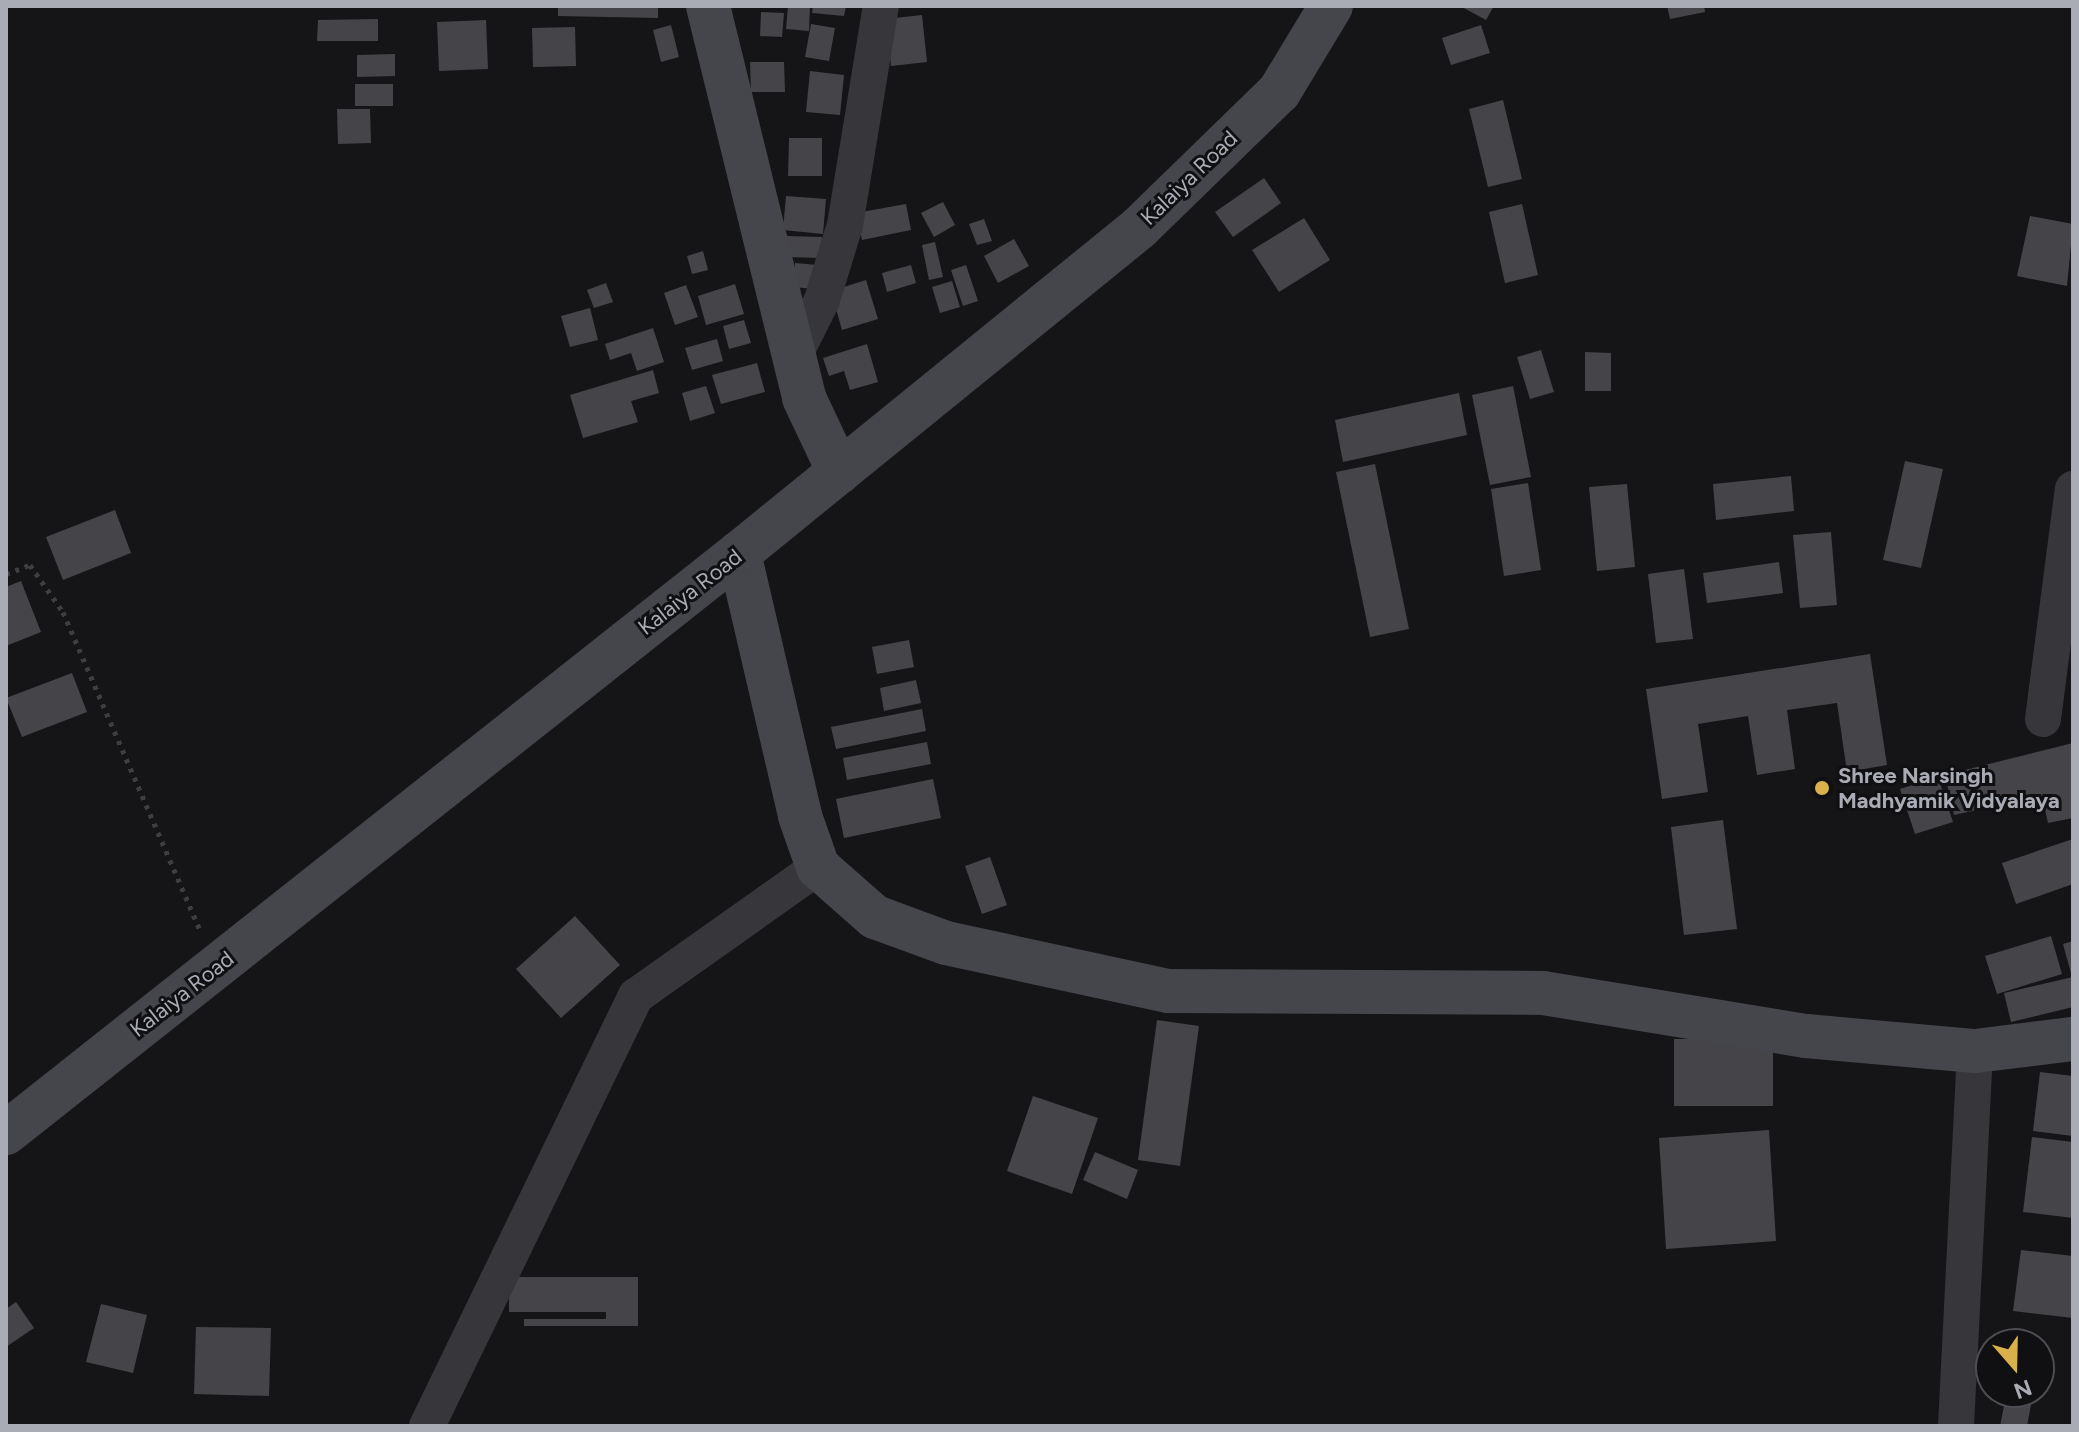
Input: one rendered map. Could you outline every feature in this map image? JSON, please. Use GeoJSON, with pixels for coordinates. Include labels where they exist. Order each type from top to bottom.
{"type":"FeatureCollection","features":[{"type":"Feature","properties":{"kind":"street"},"geometry":{"type":"LineString","coordinates":[[708,6],[804,398],[839,472]]}},
{"type":"Feature","properties":{"kind":"street"},"geometry":{"type":"LineString","coordinates":[[794,356],[822,300],[845,225],[881,6]]}},
{"type":"Feature","properties":{"kind":"street","name":"Kalaiya Road"},"geometry":{"type":"LineString","coordinates":[[6,1133],[739,553],[1139,228],[1279,92],[1331,6]]}},
{"type":"Feature","properties":{"kind":"street"},"geometry":{"type":"LineString","coordinates":[[2043,719],[2073,489]]}},
{"type":"Feature","properties":{"kind":"street"},"geometry":{"type":"LineString","coordinates":[[739,553],[800,816],[818,867],[875,917],[946,943],[1168,991],[1543,993],[1806,1036],[1975,1051],[2073,1039]]}},
{"type":"Feature","properties":{"kind":"street"},"geometry":{"type":"LineString","coordinates":[[427,1426],[636,996],[818,867]]}},
{"type":"Feature","properties":{"kind":"street"},"geometry":{"type":"LineString","coordinates":[[1956,1426],[1975,1051]]}},
{"type":"Feature","properties":{"kind":"path"},"geometry":{"type":"LineString","coordinates":[[6,574],[30,565],[63,612],[216,967]]}},
{"type":"Feature","properties":{"kind":"building"},"geometry":{"type":"Polygon","coordinates":[[[558,6],[658,6],[658,18],[558,16],[558,6]]]}},
{"type":"Feature","properties":{"kind":"building"},"geometry":{"type":"Polygon","coordinates":[[[788,6],[810,6],[809,31],[786,29],[788,6]]]}},
{"type":"Feature","properties":{"kind":"building"},"geometry":{"type":"Polygon","coordinates":[[[813,6],[846,6],[844,16],[812,13],[813,6]]]}},
{"type":"Feature","properties":{"kind":"building"},"geometry":{"type":"Polygon","coordinates":[[[1460,6],[1494,6],[1486,20],[1460,6]]]}},
{"type":"Feature","properties":{"kind":"building"},"geometry":{"type":"Polygon","coordinates":[[[1667,6],[1704,6],[1705,12],[1670,19],[1667,6]]]}},
{"type":"Feature","properties":{"kind":"building"},"geometry":{"type":"Polygon","coordinates":[[[761,12],[784,13],[782,37],[760,36],[761,12]]]}},
{"type":"Feature","properties":{"kind":"building"},"geometry":{"type":"Polygon","coordinates":[[[922,15],[927,62],[891,66],[886,19],[922,15]]]}},
{"type":"Feature","properties":{"kind":"building"},"geometry":{"type":"Polygon","coordinates":[[[378,19],[378,41],[317,41],[318,20],[378,19]]]}},
{"type":"Feature","properties":{"kind":"building"},"geometry":{"type":"Polygon","coordinates":[[[486,20],[488,69],[439,71],[437,22],[486,20]]]}},
{"type":"Feature","properties":{"kind":"building"},"geometry":{"type":"Polygon","coordinates":[[[811,24],[835,28],[829,61],[805,57],[811,24]]]}},
{"type":"Feature","properties":{"kind":"building"},"geometry":{"type":"Polygon","coordinates":[[[671,25],[679,57],[661,62],[653,30],[671,25]]]}},
{"type":"Feature","properties":{"kind":"building"},"geometry":{"type":"Polygon","coordinates":[[[1481,25],[1490,53],[1451,65],[1442,38],[1481,25]]]}},
{"type":"Feature","properties":{"kind":"building"},"geometry":{"type":"Polygon","coordinates":[[[575,27],[576,66],[533,67],[532,28],[575,27]]]}},
{"type":"Feature","properties":{"kind":"building"},"geometry":{"type":"Polygon","coordinates":[[[395,54],[395,76],[357,77],[357,55],[395,54]]]}},
{"type":"Feature","properties":{"kind":"building"},"geometry":{"type":"Polygon","coordinates":[[[750,62],[784,62],[785,92],[751,92],[750,62]]]}},
{"type":"Feature","properties":{"kind":"building"},"geometry":{"type":"Polygon","coordinates":[[[810,71],[844,75],[840,115],[806,112],[810,71]]]}},
{"type":"Feature","properties":{"kind":"building"},"geometry":{"type":"Polygon","coordinates":[[[355,84],[393,84],[393,106],[355,106],[355,84]]]}},
{"type":"Feature","properties":{"kind":"building"},"geometry":{"type":"Polygon","coordinates":[[[1503,100],[1522,179],[1488,187],[1469,109],[1503,100]]]}},
{"type":"Feature","properties":{"kind":"building"},"geometry":{"type":"Polygon","coordinates":[[[337,109],[370,109],[371,143],[338,144],[337,109]]]}},
{"type":"Feature","properties":{"kind":"building"},"geometry":{"type":"Polygon","coordinates":[[[789,138],[822,138],[822,176],[788,176],[789,138]]]}},
{"type":"Feature","properties":{"kind":"building"},"geometry":{"type":"Polygon","coordinates":[[[1264,178],[1281,203],[1233,237],[1215,212],[1264,178]]]}},
{"type":"Feature","properties":{"kind":"building"},"geometry":{"type":"Polygon","coordinates":[[[786,196],[826,199],[823,234],[783,230],[786,196]]]}},
{"type":"Feature","properties":{"kind":"building"},"geometry":{"type":"Polygon","coordinates":[[[943,202],[955,225],[934,237],[921,213],[943,202]]]}},
{"type":"Feature","properties":{"kind":"building"},"geometry":{"type":"Polygon","coordinates":[[[906,204],[911,230],[862,240],[856,213],[906,204]]]}},
{"type":"Feature","properties":{"kind":"building"},"geometry":{"type":"Polygon","coordinates":[[[1522,204],[1538,275],[1505,283],[1489,212],[1522,204]]]}},
{"type":"Feature","properties":{"kind":"building"},"geometry":{"type":"Polygon","coordinates":[[[2030,216],[2073,224],[2067,286],[2017,276],[2030,216]]]}},
{"type":"Feature","properties":{"kind":"building"},"geometry":{"type":"Polygon","coordinates":[[[1304,218],[1330,260],[1279,292],[1252,250],[1304,218]]]}},
{"type":"Feature","properties":{"kind":"building"},"geometry":{"type":"Polygon","coordinates":[[[984,219],[992,241],[977,245],[969,224],[984,219]]]}},
{"type":"Feature","properties":{"kind":"building"},"geometry":{"type":"Polygon","coordinates":[[[787,236],[822,237],[821,258],[786,257],[787,236]]]}},
{"type":"Feature","properties":{"kind":"building"},"geometry":{"type":"Polygon","coordinates":[[[1014,239],[1029,266],[998,283],[984,256],[1014,239]]]}},
{"type":"Feature","properties":{"kind":"building"},"geometry":{"type":"Polygon","coordinates":[[[935,242],[943,277],[929,280],[922,245],[935,242]]]}},
{"type":"Feature","properties":{"kind":"building"},"geometry":{"type":"Polygon","coordinates":[[[703,251],[708,270],[692,274],[687,256],[703,251]]]}},
{"type":"Feature","properties":{"kind":"building"},"geometry":{"type":"Polygon","coordinates":[[[795,263],[818,265],[815,289],[793,287],[795,263]]]}},
{"type":"Feature","properties":{"kind":"building"},"geometry":{"type":"Polygon","coordinates":[[[911,265],[916,283],[887,292],[882,273],[911,265]]]}},
{"type":"Feature","properties":{"kind":"building"},"geometry":{"type":"Polygon","coordinates":[[[966,265],[978,301],[963,306],[951,270],[966,265]]]}},
{"type":"Feature","properties":{"kind":"building"},"geometry":{"type":"Polygon","coordinates":[[[866,280],[878,319],[842,330],[831,291],[866,280]]]}},
{"type":"Feature","properties":{"kind":"building"},"geometry":{"type":"Polygon","coordinates":[[[952,281],[960,307],[940,313],[932,287],[952,281]]]}},
{"type":"Feature","properties":{"kind":"building"},"geometry":{"type":"Polygon","coordinates":[[[606,283],[613,302],[594,308],[587,290],[606,283]]]}},
{"type":"Feature","properties":{"kind":"building"},"geometry":{"type":"Polygon","coordinates":[[[735,284],[744,314],[706,325],[698,296],[735,284]]]}},
{"type":"Feature","properties":{"kind":"building"},"geometry":{"type":"Polygon","coordinates":[[[686,285],[698,317],[675,325],[664,293],[686,285]]]}},
{"type":"Feature","properties":{"kind":"building"},"geometry":{"type":"Polygon","coordinates":[[[590,308],[598,340],[570,347],[561,316],[590,308]]]}},
{"type":"Feature","properties":{"kind":"building"},"geometry":{"type":"Polygon","coordinates":[[[744,320],[751,343],[729,349],[723,326],[744,320]]]}},
{"type":"Feature","properties":{"kind":"building"},"geometry":{"type":"Polygon","coordinates":[[[653,328],[664,362],[637,371],[631,353],[610,360],[605,344],[653,328]]]}},
{"type":"Feature","properties":{"kind":"building"},"geometry":{"type":"Polygon","coordinates":[[[717,339],[723,361],[692,370],[685,348],[717,339]]]}},
{"type":"Feature","properties":{"kind":"building"},"geometry":{"type":"Polygon","coordinates":[[[867,344],[878,382],[850,390],[844,371],[829,376],[823,358],[867,344]]]}},
{"type":"Feature","properties":{"kind":"building"},"geometry":{"type":"Polygon","coordinates":[[[1541,350],[1554,392],[1530,399],[1517,357],[1541,350]]]}},
{"type":"Feature","properties":{"kind":"building"},"geometry":{"type":"Polygon","coordinates":[[[1585,352],[1611,353],[1611,391],[1585,391],[1585,352]]]}},
{"type":"Feature","properties":{"kind":"building"},"geometry":{"type":"Polygon","coordinates":[[[757,363],[765,392],[721,404],[712,375],[757,363]]]}},
{"type":"Feature","properties":{"kind":"building"},"geometry":{"type":"Polygon","coordinates":[[[653,370],[659,393],[631,401],[638,422],[583,438],[570,395],[653,370]]]}},
{"type":"Feature","properties":{"kind":"building"},"geometry":{"type":"Polygon","coordinates":[[[706,386],[715,413],[690,421],[682,393],[706,386]]]}},
{"type":"Feature","properties":{"kind":"building"},"geometry":{"type":"Polygon","coordinates":[[[1513,386],[1531,477],[1490,485],[1472,395],[1513,386]]]}},
{"type":"Feature","properties":{"kind":"building"},"geometry":{"type":"Polygon","coordinates":[[[1459,393],[1467,435],[1343,462],[1335,420],[1459,393]]]}},
{"type":"Feature","properties":{"kind":"building"},"geometry":{"type":"Polygon","coordinates":[[[1905,461],[1943,469],[1921,568],[1883,560],[1905,461]]]}},
{"type":"Feature","properties":{"kind":"building"},"geometry":{"type":"Polygon","coordinates":[[[1375,464],[1409,629],[1370,637],[1336,472],[1375,464]]]}},
{"type":"Feature","properties":{"kind":"building"},"geometry":{"type":"Polygon","coordinates":[[[1791,476],[1794,511],[1716,520],[1713,484],[1791,476]]]}},
{"type":"Feature","properties":{"kind":"building"},"geometry":{"type":"Polygon","coordinates":[[[1528,483],[1541,570],[1504,576],[1491,489],[1528,483]]]}},
{"type":"Feature","properties":{"kind":"building"},"geometry":{"type":"Polygon","coordinates":[[[1627,484],[1635,567],[1597,571],[1589,487],[1627,484]]]}},
{"type":"Feature","properties":{"kind":"building"},"geometry":{"type":"Polygon","coordinates":[[[115,510],[131,553],[63,580],[46,537],[115,510]]]}},
{"type":"Feature","properties":{"kind":"building"},"geometry":{"type":"Polygon","coordinates":[[[1831,532],[1837,605],[1800,608],[1793,535],[1831,532]]]}},
{"type":"Feature","properties":{"kind":"building"},"geometry":{"type":"Polygon","coordinates":[[[1779,562],[1783,593],[1707,603],[1703,573],[1779,562]]]}},
{"type":"Feature","properties":{"kind":"building"},"geometry":{"type":"Polygon","coordinates":[[[1684,569],[1693,639],[1656,643],[1648,574],[1684,569]]]}},
{"type":"Feature","properties":{"kind":"building"},"geometry":{"type":"Polygon","coordinates":[[[21,581],[41,632],[6,646],[6,587],[21,581]]]}},
{"type":"Feature","properties":{"kind":"building"},"geometry":{"type":"Polygon","coordinates":[[[909,640],[914,667],[877,674],[872,647],[909,640]]]}},
{"type":"Feature","properties":{"kind":"building"},"geometry":{"type":"Polygon","coordinates":[[[1870,654],[1887,765],[1847,772],[1837,703],[1787,710],[1795,769],[1757,775],[1748,716],[1698,724],[1708,792],[1662,799],[1646,689],[1870,654]]]}},
{"type":"Feature","properties":{"kind":"building"},"geometry":{"type":"Polygon","coordinates":[[[72,673],[87,712],[22,737],[6,698],[72,673]]]}},
{"type":"Feature","properties":{"kind":"building"},"geometry":{"type":"Polygon","coordinates":[[[916,680],[921,703],[884,711],[880,688],[916,680]]]}},
{"type":"Feature","properties":{"kind":"building"},"geometry":{"type":"Polygon","coordinates":[[[922,709],[926,731],[836,749],[831,727],[922,709]]]}},
{"type":"Feature","properties":{"kind":"building"},"geometry":{"type":"Polygon","coordinates":[[[927,742],[931,764],[847,780],[843,758],[927,742]]]}},
{"type":"Feature","properties":{"kind":"building"},"geometry":{"type":"Polygon","coordinates":[[[2073,743],[2073,818],[2048,823],[2042,796],[1954,815],[1945,775],[2073,743]]]}},
{"type":"Feature","properties":{"kind":"building"},"geometry":{"type":"Polygon","coordinates":[[[1938,777],[1953,822],[1915,834],[1900,789],[1938,777]]]}},
{"type":"Feature","properties":{"kind":"building"},"geometry":{"type":"Polygon","coordinates":[[[933,779],[941,818],[844,838],[836,799],[933,779]]]}},
{"type":"Feature","properties":{"kind":"building"},"geometry":{"type":"Polygon","coordinates":[[[1723,820],[1737,929],[1684,935],[1671,827],[1723,820]]]}},
{"type":"Feature","properties":{"kind":"building"},"geometry":{"type":"Polygon","coordinates":[[[2073,839],[2073,884],[2016,904],[2002,863],[2073,839]]]}},
{"type":"Feature","properties":{"kind":"building"},"geometry":{"type":"Polygon","coordinates":[[[990,857],[1007,905],[982,914],[965,866],[990,857]]]}},
{"type":"Feature","properties":{"kind":"building"},"geometry":{"type":"Polygon","coordinates":[[[575,916],[620,965],[561,1018],[516,969],[575,916]]]}},
{"type":"Feature","properties":{"kind":"building"},"geometry":{"type":"Polygon","coordinates":[[[2051,936],[2062,974],[1997,994],[1985,956],[2051,936]]]}},
{"type":"Feature","properties":{"kind":"building"},"geometry":{"type":"Polygon","coordinates":[[[2073,941],[2073,977],[2072,977],[2063,944],[2073,941]]]}},
{"type":"Feature","properties":{"kind":"building"},"geometry":{"type":"Polygon","coordinates":[[[2073,977],[2073,1007],[2011,1022],[2004,993],[2073,977]]]}},
{"type":"Feature","properties":{"kind":"building"},"geometry":{"type":"Polygon","coordinates":[[[1157,1020],[1199,1026],[1180,1166],[1138,1160],[1157,1020]]]}},
{"type":"Feature","properties":{"kind":"building"},"geometry":{"type":"Polygon","coordinates":[[[1674,1039],[1773,1039],[1773,1106],[1674,1106],[1674,1039]]]}},
{"type":"Feature","properties":{"kind":"building"},"geometry":{"type":"Polygon","coordinates":[[[2040,1072],[2073,1076],[2073,1136],[2033,1131],[2040,1072]]]}},
{"type":"Feature","properties":{"kind":"building"},"geometry":{"type":"Polygon","coordinates":[[[1033,1096],[1098,1118],[1072,1194],[1007,1171],[1033,1096]]]}},
{"type":"Feature","properties":{"kind":"building"},"geometry":{"type":"Polygon","coordinates":[[[1769,1130],[1776,1241],[1666,1249],[1659,1138],[1769,1130]]]}},
{"type":"Feature","properties":{"kind":"building"},"geometry":{"type":"Polygon","coordinates":[[[2032,1137],[2073,1142],[2073,1218],[2023,1212],[2032,1137]]]}},
{"type":"Feature","properties":{"kind":"building"},"geometry":{"type":"Polygon","coordinates":[[[1095,1152],[1138,1170],[1127,1199],[1083,1180],[1095,1152]]]}},
{"type":"Feature","properties":{"kind":"building"},"geometry":{"type":"Polygon","coordinates":[[[2021,1250],[2073,1256],[2073,1318],[2013,1311],[2021,1250]]]}},
{"type":"Feature","properties":{"kind":"building"},"geometry":{"type":"Polygon","coordinates":[[[509,1277],[638,1277],[638,1326],[524,1326],[524,1319],[606,1319],[606,1312],[509,1312],[509,1277]]]}},
{"type":"Feature","properties":{"kind":"building"},"geometry":{"type":"Polygon","coordinates":[[[16,1302],[34,1328],[6,1347],[6,1309],[16,1302]]]}},
{"type":"Feature","properties":{"kind":"building"},"geometry":{"type":"Polygon","coordinates":[[[101,1304],[147,1315],[133,1373],[86,1362],[101,1304]]]}},
{"type":"Feature","properties":{"kind":"building"},"geometry":{"type":"Polygon","coordinates":[[[196,1327],[271,1328],[269,1396],[194,1394],[196,1327]]]}},
{"type":"Feature","properties":{"kind":"building"},"geometry":{"type":"Polygon","coordinates":[[[2004,1408],[2030,1408],[2027,1426],[2000,1426],[2004,1408]]]}},
{"type":"Feature","properties":{"kind":"place","name":"Shree Narsingh Madhyamik Vidyalaya"},"geometry":{"type":"Point","coordinates":[1822,788]}}]}
